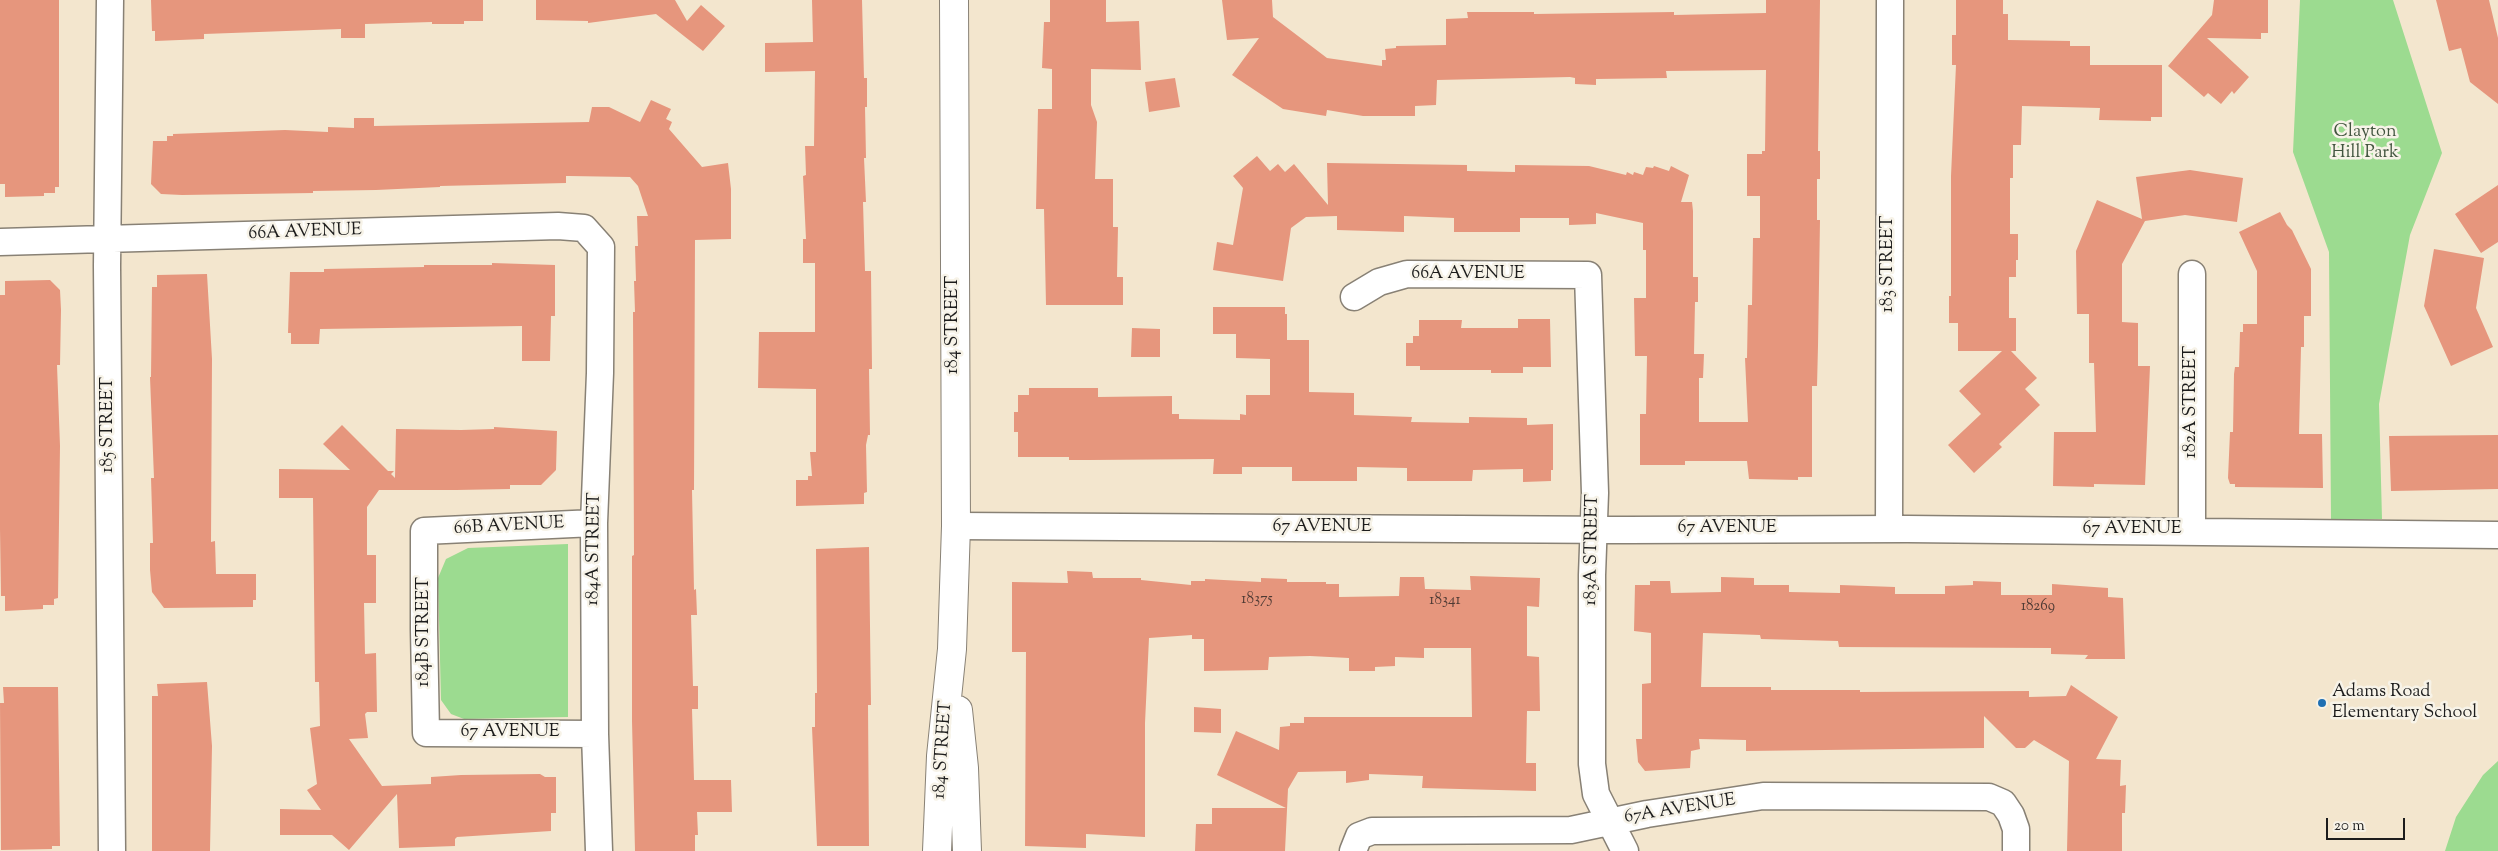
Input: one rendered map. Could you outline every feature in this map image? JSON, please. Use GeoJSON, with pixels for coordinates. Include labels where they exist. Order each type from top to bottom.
{"type":"FeatureCollection","features":[{"type":"Feature","properties":{"kind":"main road","name":"184 STREET"},"geometry":{"type":"LineString","coordinates":[[937,851],[941,756],[952,649],[956,526],[954,0]]}},
{"type":"Feature","properties":{"kind":"main road","name":"184 STREET"},"geometry":{"type":"LineString","coordinates":[[952,649],[964,768],[967,851]]}},
{"type":"Feature","properties":{"kind":"street","name":"185 STREET"},"geometry":{"type":"LineString","coordinates":[[110,0],[107,239],[112,851]]}},
{"type":"Feature","properties":{"kind":"street","name":"183 STREET"},"geometry":{"type":"LineString","coordinates":[[1889,529],[1890,0]]}},
{"type":"Feature","properties":{"kind":"street","name":"66A AVENUE"},"geometry":{"type":"LineString","coordinates":[[0,242],[558,226],[584,228],[601,247]]}},
{"type":"Feature","properties":{"kind":"street","name":"184A STREET"},"geometry":{"type":"LineString","coordinates":[[599,851],[595,734],[594,523],[600,373],[601,247]]}},
{"type":"Feature","properties":{"kind":"street","name":"66A AVENUE"},"geometry":{"type":"LineString","coordinates":[[1354,297],[1379,282],[1407,274],[1588,275]]}},
{"type":"Feature","properties":{"kind":"street","name":"182A STREET"},"geometry":{"type":"LineString","coordinates":[[2192,274],[2192,530]]}},
{"type":"Feature","properties":{"kind":"street","name":"183A STREET"},"geometry":{"type":"LineString","coordinates":[[1588,275],[1595,493],[1593,530],[1592,764],[1596,794],[1608,822]]}},
{"type":"Feature","properties":{"kind":"street","name":"66B AVENUE"},"geometry":{"type":"LineString","coordinates":[[424,531],[594,523]]}},
{"type":"Feature","properties":{"kind":"street","name":"67 AVENUE"},"geometry":{"type":"LineString","coordinates":[[956,526],[1593,530],[2192,530],[2498,535]]}},
{"type":"Feature","properties":{"kind":"street","name":"184B STREET"},"geometry":{"type":"LineString","coordinates":[[424,531],[426,733]]}},
{"type":"Feature","properties":{"kind":"street","name":"67 AVENUE"},"geometry":{"type":"LineString","coordinates":[[426,733],[595,734]]}},
{"type":"Feature","properties":{"kind":"street","name":"67A AVENUE"},"geometry":{"type":"LineString","coordinates":[[1353,851],[1359,836],[1372,831],[1544,832],[1571,830],[1764,796],[1990,797],[2003,803],[2012,815],[2016,829],[2016,851]]}},
{"type":"Feature","properties":{"kind":"street"},"geometry":{"type":"LineString","coordinates":[[1608,822],[1625,851]]}},
{"type":"Feature","properties":{"kind":"green space","name":"Clayton Hill Park"},"geometry":{"type":"Polygon","coordinates":[[[2300,0],[2393,0],[2442,153],[2410,235],[2379,404],[2382,519],[2331,519],[2329,252],[2293,152],[2300,0]]]}},
{"type":"Feature","properties":{"kind":"green space"},"geometry":{"type":"Polygon","coordinates":[[[568,544],[568,717],[464,719],[451,714],[441,700],[438,578],[446,559],[468,548],[568,544]]]}},
{"type":"Feature","properties":{"kind":"green space"},"geometry":{"type":"Polygon","coordinates":[[[2498,761],[2498,851],[2445,851],[2456,817],[2483,775],[2498,761]]]}},
{"type":"Feature","properties":{"kind":"building"},"geometry":{"type":"Polygon","coordinates":[[[0,0],[59,0],[59,187],[55,187],[55,193],[44,193],[44,196],[5,197],[5,184],[0,184],[0,0]]]}},
{"type":"Feature","properties":{"kind":"building"},"geometry":{"type":"Polygon","coordinates":[[[151,0],[483,0],[483,21],[464,21],[464,24],[432,24],[432,22],[365,24],[365,38],[341,38],[341,29],[204,34],[204,39],[155,41],[155,31],[152,31],[151,0]]]}},
{"type":"Feature","properties":{"kind":"building"},"geometry":{"type":"Polygon","coordinates":[[[536,0],[675,0],[687,21],[701,5],[725,26],[703,51],[656,14],[588,23],[588,21],[536,20],[536,0]]]}},
{"type":"Feature","properties":{"kind":"building"},"geometry":{"type":"Polygon","coordinates":[[[812,0],[862,0],[864,78],[867,78],[867,107],[865,107],[866,158],[864,158],[866,202],[863,202],[865,271],[871,271],[872,369],[869,369],[870,435],[868,435],[866,445],[867,492],[864,493],[864,504],[796,506],[796,480],[808,480],[808,476],[812,476],[810,452],[816,452],[816,389],[758,388],[759,332],[815,332],[815,263],[803,263],[803,239],[806,239],[803,176],[806,175],[805,146],[814,146],[815,71],[765,72],[765,43],[813,42],[812,0]]]}},
{"type":"Feature","properties":{"kind":"building"},"geometry":{"type":"Polygon","coordinates":[[[1050,0],[1106,0],[1106,22],[1139,21],[1141,70],[1091,69],[1091,105],[1097,122],[1095,179],[1113,179],[1113,227],[1118,227],[1117,277],[1123,277],[1123,305],[1046,305],[1044,209],[1036,209],[1038,109],[1052,109],[1052,69],[1042,68],[1044,22],[1050,22],[1050,0]]]}},
{"type":"Feature","properties":{"kind":"building"},"geometry":{"type":"Polygon","coordinates":[[[1222,0],[1272,0],[1273,17],[1327,58],[1382,66],[1382,60],[1386,60],[1385,49],[1396,48],[1396,46],[1446,45],[1446,19],[1468,18],[1467,12],[1534,12],[1534,14],[1674,12],[1674,15],[1766,13],[1766,0],[1820,0],[1818,151],[1820,151],[1820,179],[1817,179],[1817,220],[1820,220],[1818,346],[1817,386],[1812,386],[1812,477],[1798,477],[1798,480],[1749,479],[1747,461],[1685,461],[1685,465],[1640,465],[1640,414],[1646,414],[1647,356],[1635,356],[1634,298],[1646,298],[1646,250],[1643,250],[1643,223],[1596,213],[1596,224],[1569,225],[1569,218],[1520,218],[1520,232],[1454,232],[1454,218],[1404,216],[1404,232],[1337,230],[1337,216],[1306,217],[1291,228],[1283,281],[1213,270],[1217,242],[1233,245],[1243,188],[1233,176],[1257,156],[1270,171],[1278,164],[1285,172],[1294,164],[1328,205],[1327,163],[1467,165],[1467,171],[1515,172],[1515,165],[1589,166],[1626,175],[1627,172],[1633,175],[1634,172],[1643,175],[1646,167],[1653,168],[1654,166],[1669,171],[1671,166],[1689,175],[1681,202],[1692,202],[1693,211],[1693,277],[1698,277],[1698,302],[1695,302],[1694,354],[1704,354],[1703,378],[1699,378],[1699,422],[1748,422],[1745,358],[1747,358],[1748,305],[1752,305],[1753,238],[1760,238],[1760,196],[1747,196],[1747,154],[1762,154],[1762,151],[1765,151],[1766,70],[1666,71],[1667,78],[1596,79],[1596,85],[1575,84],[1575,78],[1570,77],[1437,80],[1436,105],[1415,106],[1415,116],[1363,116],[1327,110],[1326,116],[1283,109],[1232,75],[1259,38],[1227,40],[1222,0]]]}},
{"type":"Feature","properties":{"kind":"building"},"geometry":{"type":"Polygon","coordinates":[[[1956,0],[2003,0],[2003,14],[2008,14],[2008,40],[2070,41],[2070,46],[2090,46],[2090,65],[2162,65],[2162,117],[2151,117],[2151,121],[2099,120],[2100,108],[2022,106],[2021,145],[2013,145],[2013,178],[2010,178],[2010,234],[2018,234],[2018,260],[2016,260],[2016,277],[2009,277],[2009,318],[2016,318],[2016,351],[2011,351],[2037,378],[2025,389],[2040,405],[1999,444],[2002,447],[1974,473],[1948,445],[1981,414],[1959,391],[2002,351],[1958,351],[1958,323],[1949,323],[1949,296],[1951,296],[1951,176],[1956,65],[1952,65],[1952,35],[1956,35],[1956,0]]]}},
{"type":"Feature","properties":{"kind":"building"},"geometry":{"type":"Polygon","coordinates":[[[2214,0],[2268,0],[2268,33],[2261,33],[2261,39],[2207,38],[2249,77],[2234,94],[2232,91],[2221,104],[2208,93],[2204,97],[2168,66],[2212,15],[2214,0]]]}},
{"type":"Feature","properties":{"kind":"building"},"geometry":{"type":"Polygon","coordinates":[[[2436,0],[2489,0],[2498,38],[2498,104],[2470,82],[2461,48],[2449,51],[2436,0]]]}},
{"type":"Feature","properties":{"kind":"building"},"geometry":{"type":"Polygon","coordinates":[[[1175,78],[1180,107],[1149,112],[1145,82],[1175,78]]]}},
{"type":"Feature","properties":{"kind":"building"},"geometry":{"type":"Polygon","coordinates":[[[651,100],[671,109],[666,119],[672,122],[669,129],[702,167],[728,163],[731,189],[731,239],[695,240],[694,490],[692,490],[694,590],[696,589],[697,615],[691,615],[693,686],[698,686],[698,709],[692,709],[694,780],[731,780],[732,812],[697,812],[698,835],[695,835],[695,851],[635,851],[632,721],[632,556],[634,555],[633,312],[635,312],[634,281],[636,281],[635,246],[638,246],[637,216],[648,216],[638,186],[630,177],[566,176],[566,183],[313,191],[313,193],[182,195],[161,194],[151,184],[153,141],[167,141],[167,136],[173,136],[173,134],[285,130],[328,132],[328,127],[354,128],[354,118],[374,118],[374,126],[589,122],[592,107],[609,107],[640,122],[651,100]]]}},
{"type":"Feature","properties":{"kind":"building"},"geometry":{"type":"Polygon","coordinates":[[[2190,170],[2243,178],[2237,222],[2185,215],[2145,221],[2122,264],[2122,322],[2138,323],[2138,366],[2150,366],[2145,485],[2094,484],[2094,487],[2053,486],[2054,432],[2096,432],[2094,363],[2089,363],[2089,314],[2077,314],[2076,251],[2097,200],[2142,219],[2136,177],[2190,170]]]}},
{"type":"Feature","properties":{"kind":"building"},"geometry":{"type":"Polygon","coordinates":[[[2498,185],[2498,242],[2481,253],[2455,214],[2498,185]]]}},
{"type":"Feature","properties":{"kind":"building"},"geometry":{"type":"Polygon","coordinates":[[[2280,212],[2292,230],[2311,269],[2311,316],[2304,316],[2304,347],[2301,347],[2299,434],[2322,434],[2323,488],[2235,487],[2235,484],[2230,484],[2228,478],[2230,432],[2233,432],[2234,374],[2235,367],[2239,367],[2240,332],[2243,332],[2243,324],[2257,324],[2257,271],[2239,232],[2280,212]]]}},
{"type":"Feature","properties":{"kind":"building"},"geometry":{"type":"Polygon","coordinates":[[[2434,249],[2484,258],[2476,308],[2493,347],[2451,366],[2424,306],[2434,249]]]}},
{"type":"Feature","properties":{"kind":"building"},"geometry":{"type":"Polygon","coordinates":[[[492,263],[555,265],[555,316],[551,316],[550,361],[522,361],[522,326],[320,329],[319,344],[291,344],[291,333],[288,333],[290,272],[324,272],[324,269],[424,267],[424,265],[492,265],[492,263]]]}},
{"type":"Feature","properties":{"kind":"building"},"geometry":{"type":"Polygon","coordinates":[[[207,274],[212,359],[211,542],[215,541],[216,574],[256,574],[256,600],[253,600],[253,607],[164,608],[152,592],[150,570],[150,543],[153,543],[151,478],[154,478],[150,377],[152,287],[157,287],[157,275],[207,274]]]}},
{"type":"Feature","properties":{"kind":"building"},"geometry":{"type":"Polygon","coordinates":[[[50,280],[60,290],[61,310],[60,365],[57,365],[60,446],[58,598],[54,599],[54,605],[43,605],[43,609],[5,611],[5,596],[1,596],[0,295],[5,295],[5,281],[50,280]]]}},
{"type":"Feature","properties":{"kind":"building"},"geometry":{"type":"Polygon","coordinates":[[[1213,307],[1285,307],[1285,314],[1287,314],[1287,340],[1309,340],[1309,392],[1354,393],[1354,415],[1412,417],[1411,422],[1469,423],[1469,417],[1527,418],[1527,425],[1553,424],[1553,470],[1551,470],[1551,481],[1523,482],[1523,469],[1473,470],[1472,481],[1407,481],[1407,468],[1357,467],[1357,481],[1292,481],[1292,467],[1242,467],[1242,474],[1213,474],[1214,459],[1069,460],[1069,457],[1018,457],[1018,432],[1014,432],[1014,412],[1018,412],[1018,395],[1029,395],[1029,388],[1098,388],[1098,397],[1172,396],[1172,414],[1179,414],[1179,419],[1240,420],[1240,414],[1246,415],[1246,395],[1270,395],[1270,359],[1236,358],[1236,334],[1213,334],[1213,307]]]}},
{"type":"Feature","properties":{"kind":"building"},"geometry":{"type":"Polygon","coordinates":[[[1518,319],[1550,319],[1551,367],[1523,367],[1523,373],[1491,373],[1491,370],[1420,370],[1420,366],[1406,366],[1406,343],[1413,343],[1413,336],[1419,336],[1419,320],[1462,320],[1461,328],[1518,328],[1518,319]]]}},
{"type":"Feature","properties":{"kind":"building"},"geometry":{"type":"Polygon","coordinates":[[[1132,328],[1160,329],[1160,357],[1131,357],[1132,328]]]}},
{"type":"Feature","properties":{"kind":"building"},"geometry":{"type":"Polygon","coordinates":[[[342,425],[388,471],[394,471],[391,474],[395,478],[396,429],[461,430],[494,429],[494,427],[557,431],[556,470],[541,485],[510,485],[510,489],[379,490],[367,507],[367,555],[376,555],[376,603],[364,603],[365,654],[376,653],[377,712],[367,712],[365,714],[368,738],[349,739],[382,786],[431,784],[431,777],[461,775],[540,774],[545,777],[556,777],[556,813],[551,813],[551,831],[457,837],[455,839],[455,846],[399,848],[397,794],[349,850],[332,835],[280,835],[280,809],[321,810],[307,790],[317,784],[310,728],[320,726],[319,682],[315,682],[313,498],[279,498],[279,469],[350,470],[323,444],[342,425]]]}},
{"type":"Feature","properties":{"kind":"building"},"geometry":{"type":"Polygon","coordinates":[[[2498,435],[2498,489],[2391,491],[2389,436],[2498,435]]]}},
{"type":"Feature","properties":{"kind":"building"},"geometry":{"type":"Polygon","coordinates":[[[869,547],[871,705],[868,705],[869,846],[817,846],[812,727],[815,727],[815,693],[817,693],[816,549],[869,547]]]}},
{"type":"Feature","properties":{"kind":"building"},"geometry":{"type":"Polygon","coordinates":[[[1067,571],[1092,572],[1093,578],[1141,578],[1141,580],[1191,585],[1191,581],[1205,581],[1205,579],[1261,582],[1261,578],[1287,579],[1287,582],[1326,582],[1326,584],[1339,584],[1339,597],[1399,596],[1400,577],[1424,577],[1425,589],[1471,590],[1470,576],[1540,578],[1539,607],[1527,606],[1527,656],[1539,657],[1540,711],[1527,711],[1526,763],[1536,763],[1536,791],[1422,788],[1423,776],[1369,774],[1369,780],[1346,783],[1346,771],[1298,772],[1288,789],[1285,851],[1195,851],[1196,824],[1212,824],[1212,808],[1286,808],[1217,775],[1236,731],[1279,750],[1280,727],[1290,726],[1290,723],[1304,723],[1304,717],[1472,717],[1471,648],[1424,648],[1424,658],[1395,657],[1395,666],[1375,667],[1375,671],[1349,671],[1349,658],[1310,656],[1269,657],[1268,670],[1204,671],[1204,639],[1192,639],[1192,635],[1149,638],[1145,723],[1145,837],[1086,834],[1086,848],[1025,846],[1026,652],[1012,652],[1012,582],[1068,583],[1067,571]]]}},
{"type":"Feature","properties":{"kind":"building"},"geometry":{"type":"Polygon","coordinates":[[[1721,577],[1754,578],[1754,585],[1789,585],[1789,592],[1840,593],[1840,585],[1895,587],[1895,594],[1945,594],[1945,586],[1973,585],[1973,581],[2001,582],[2001,595],[2052,595],[2052,584],[2108,588],[2108,597],[2123,598],[2125,659],[2085,659],[2088,655],[2051,654],[2051,648],[1839,647],[1838,641],[1761,639],[1760,635],[1703,633],[1701,687],[1771,687],[1771,690],[1860,690],[1860,692],[2029,691],[2029,697],[2066,696],[2071,685],[2118,717],[2096,759],[2121,760],[2120,786],[2126,785],[2125,813],[2122,813],[2122,851],[2067,851],[2069,761],[2034,740],[2025,748],[2016,748],[1984,716],[1984,748],[1746,751],[1746,740],[1699,739],[1700,749],[1691,751],[1690,768],[1645,771],[1638,762],[1636,739],[1642,739],[1642,684],[1651,683],[1651,633],[1634,631],[1635,585],[1650,585],[1650,581],[1670,581],[1671,593],[1721,592],[1721,577]]]}},
{"type":"Feature","properties":{"kind":"building"},"geometry":{"type":"Polygon","coordinates":[[[207,682],[212,746],[210,851],[152,851],[152,696],[158,696],[157,684],[207,682]]]}},
{"type":"Feature","properties":{"kind":"building"},"geometry":{"type":"Polygon","coordinates":[[[3,687],[58,687],[60,846],[52,846],[52,849],[1,850],[0,703],[4,703],[3,687]]]}},
{"type":"Feature","properties":{"kind":"building"},"geometry":{"type":"Polygon","coordinates":[[[1194,707],[1221,709],[1221,733],[1194,732],[1194,707]]]}},
{"type":"Feature","properties":{"kind":"place","name":"Adams Road Elementary School"},"geometry":{"type":"Point","coordinates":[2322,703]}}]}
